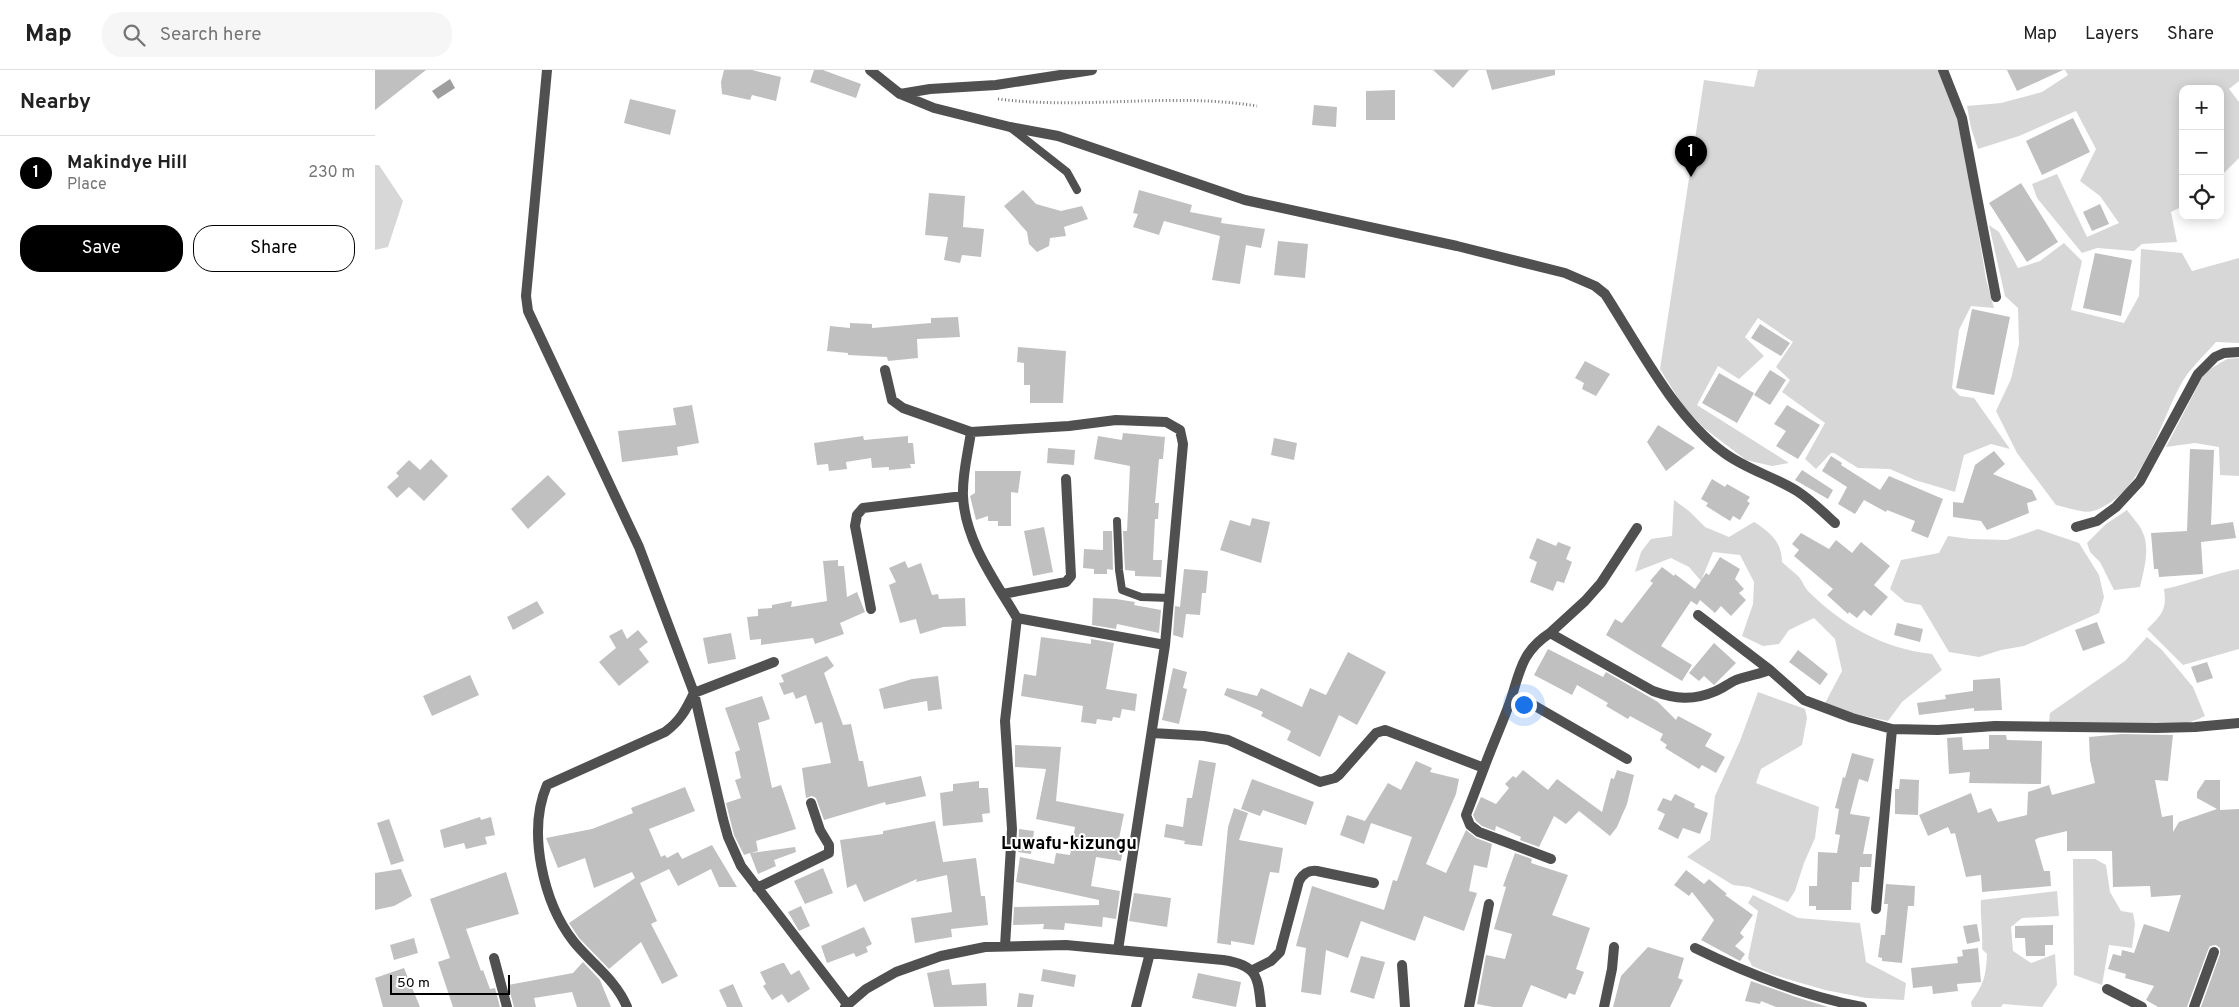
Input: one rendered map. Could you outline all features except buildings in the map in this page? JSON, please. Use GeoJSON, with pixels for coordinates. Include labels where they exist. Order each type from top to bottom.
{"type":"FeatureCollection","features":[{"type":"Feature","properties":{"kind":"street"},"geometry":{"type":"LineString","coordinates":[[547,70],[526,296],[528,311],[639,547],[694,693],[728,837],[741,866],[846,1006],[866,989],[895,972],[965,950],[1005,946],[1067,945],[1231,961],[1253,970],[1259,982],[1261,1007]]}},
{"type":"Feature","properties":{"kind":"street"},"geometry":{"type":"LineString","coordinates":[[870,70],[900,94],[934,108],[1010,127],[1058,136],[1245,200],[1457,246],[1565,274],[1595,286],[1605,294],[1691,424],[1707,440],[1742,465],[1798,492],[1835,522]]}},
{"type":"Feature","properties":{"kind":"street"},"geometry":{"type":"LineString","coordinates":[[900,94],[925,89],[997,85],[1092,70]]}},
{"type":"Feature","properties":{"kind":"street"},"geometry":{"type":"LineString","coordinates":[[1943,70],[1962,118],[1996,297]]}},
{"type":"Feature","properties":{"kind":"street"},"geometry":{"type":"LineString","coordinates":[[2076,527],[2097,521],[2117,507],[2140,481],[2198,374],[2215,357],[2224,353],[2239,352]]}},
{"type":"Feature","properties":{"kind":"street"},"geometry":{"type":"LineString","coordinates":[[885,370],[892,400],[903,408],[971,432],[1116,420],[1166,422],[1181,430],[1183,444],[1165,645],[1118,950]]}},
{"type":"Feature","properties":{"kind":"street"},"geometry":{"type":"LineString","coordinates":[[971,432],[963,496],[967,521],[976,546],[1017,618],[1005,721],[1012,829],[1005,946]]}},
{"type":"Feature","properties":{"kind":"street"},"geometry":{"type":"LineString","coordinates":[[1003,594],[1066,582],[1071,576],[1066,479]]}},
{"type":"Feature","properties":{"kind":"street"},"geometry":{"type":"LineString","coordinates":[[871,610],[855,526],[857,515],[863,508],[963,496]]}},
{"type":"Feature","properties":{"kind":"street"},"geometry":{"type":"LineString","coordinates":[[1551,859],[1479,832],[1470,825],[1466,815],[1510,702],[1523,660],[1533,645],[1550,633],[1601,584],[1637,528]]}},
{"type":"Feature","properties":{"kind":"street"},"geometry":{"type":"LineString","coordinates":[[1698,615],[1769,670],[1804,700],[1852,718],[1892,730],[1938,730],[1995,726],[2156,728],[2195,727],[2239,722]]}},
{"type":"Feature","properties":{"kind":"street"},"geometry":{"type":"LineString","coordinates":[[1017,618],[1165,645]]}},
{"type":"Feature","properties":{"kind":"street"},"geometry":{"type":"LineString","coordinates":[[1550,633],[1653,690],[1679,699],[1710,694],[1736,680],[1769,670]]}},
{"type":"Feature","properties":{"kind":"street"},"geometry":{"type":"LineString","coordinates":[[627,1007],[618,987],[572,939],[554,909],[541,868],[540,800],[547,785],[665,732],[684,715],[694,693],[774,662]]}},
{"type":"Feature","properties":{"kind":"street"},"geometry":{"type":"LineString","coordinates":[[1510,702],[1523,702],[1535,706],[1627,759]]}},
{"type":"Feature","properties":{"kind":"street"},"geometry":{"type":"LineString","coordinates":[[1152,733],[1204,736],[1228,740],[1320,782],[1339,775],[1380,730],[1391,731],[1484,768]]}},
{"type":"Feature","properties":{"kind":"street"},"geometry":{"type":"LineString","coordinates":[[1875,909],[1892,730]]}},
{"type":"Feature","properties":{"kind":"street"},"geometry":{"type":"LineString","coordinates":[[757,888],[829,853],[829,845],[820,830],[811,803]]}},
{"type":"Feature","properties":{"kind":"street"},"geometry":{"type":"LineString","coordinates":[[1253,970],[1271,961],[1280,952],[1302,876],[1311,870],[1374,883]]}},
{"type":"Feature","properties":{"kind":"street"},"geometry":{"type":"LineString","coordinates":[[1469,1007],[1489,904]]}},
{"type":"Feature","properties":{"kind":"street"},"geometry":{"type":"LineString","coordinates":[[1604,1007],[1615,947]]}},
{"type":"Feature","properties":{"kind":"street"},"geometry":{"type":"LineString","coordinates":[[1695,948],[1750,973],[1823,998],[1863,1007]]}},
{"type":"Feature","properties":{"kind":"street"},"geometry":{"type":"LineString","coordinates":[[2194,1007],[2214,952]]}},
{"type":"Feature","properties":{"kind":"street"},"geometry":{"type":"LineString","coordinates":[[1135,1007],[1150,953]]}},
{"type":"Feature","properties":{"kind":"street"},"geometry":{"type":"LineString","coordinates":[[493,958],[507,1007]]}},
{"type":"Feature","properties":{"kind":"street"},"geometry":{"type":"LineString","coordinates":[[1402,965],[1405,1007]]}},
{"type":"Feature","properties":{"kind":"street"},"geometry":{"type":"LineString","coordinates":[[2107,989],[2142,1007]]}},
{"type":"Feature","properties":{"kind":"lane"},"geometry":{"type":"LineString","coordinates":[[1010,127],[1067,172],[1077,190]]}},
{"type":"Feature","properties":{"kind":"lane"},"geometry":{"type":"LineString","coordinates":[[1117,521],[1119,570],[1122,590],[1141,597],[1169,598]]}},
{"type":"Feature","properties":{"kind":"path"},"geometry":{"type":"LineString","coordinates":[[995,98],[1018,101],[1057,102],[1212,100],[1257,106]]}},
{"type":"Feature","properties":{"kind":"shaded area"},"geometry":{"type":"Polygon","coordinates":[[[1758,70],[1939,70],[1954,106],[1967,165],[1986,279],[1994,308],[1971,306],[1959,330],[1952,388],[1960,396],[1974,398],[2010,449],[1991,444],[1964,455],[1955,492],[1915,480],[1890,469],[1858,468],[1834,453],[1831,453],[1816,469],[1805,459],[1825,423],[1782,392],[1790,380],[1776,367],[1793,342],[1758,318],[1745,337],[1764,356],[1739,379],[1718,366],[1697,405],[1789,463],[1772,466],[1746,460],[1704,428],[1683,406],[1660,369],[1704,80],[1754,87],[1758,70]]]}},
{"type":"Feature","properties":{"kind":"shaded area"},"geometry":{"type":"Polygon","coordinates":[[[2065,70],[2239,70],[2239,81],[2229,89],[2239,102],[2239,158],[2224,173],[2224,85],[2179,85],[2179,208],[2171,212],[2177,242],[2142,244],[2134,251],[2097,248],[2082,253],[2037,198],[2032,184],[2057,174],[2087,237],[2119,223],[2100,196],[2080,181],[2096,149],[2076,111],[2019,136],[1978,149],[1971,128],[1967,106],[2001,103],[2042,92],[2068,75],[2065,70]]]}},
{"type":"Feature","properties":{"kind":"shaded area"},"geometry":{"type":"Polygon","coordinates":[[[450,79],[455,88],[438,99],[432,91],[450,79]]]}},
{"type":"Feature","properties":{"kind":"shaded area"},"geometry":{"type":"Polygon","coordinates":[[[375,165],[379,165],[403,201],[388,247],[375,250],[375,165]]]}},
{"type":"Feature","properties":{"kind":"shaded area"},"geometry":{"type":"Polygon","coordinates":[[[1989,225],[1999,232],[2018,268],[2040,261],[2064,243],[2082,261],[2071,310],[2124,323],[2139,296],[2141,249],[2182,253],[2192,271],[2239,258],[2239,343],[2216,342],[2187,374],[2172,402],[2147,458],[2136,476],[2124,491],[2110,503],[2093,511],[2080,511],[2056,505],[2017,453],[1996,411],[2011,379],[2019,344],[2018,308],[2005,296],[1989,225]]]}},
{"type":"Feature","properties":{"kind":"shaded area"},"geometry":{"type":"Polygon","coordinates":[[[2239,358],[2239,476],[2220,475],[2219,447],[2195,443],[2166,447],[2205,372],[2227,359],[2239,358]]]}},
{"type":"Feature","properties":{"kind":"shaded area"},"geometry":{"type":"Polygon","coordinates":[[[1674,500],[1689,511],[1705,527],[1729,537],[1754,522],[1774,538],[1780,549],[1782,562],[1799,577],[1808,591],[1823,605],[1851,625],[1881,641],[1897,647],[1932,654],[1942,670],[1902,702],[1888,721],[1823,707],[1842,671],[1835,639],[1814,618],[1789,630],[1779,644],[1763,646],[1742,636],[1753,604],[1754,582],[1740,555],[1713,552],[1701,581],[1689,567],[1671,558],[1635,572],[1641,552],[1651,539],[1672,536],[1674,500]]]}},
{"type":"Feature","properties":{"kind":"shaded area"},"geometry":{"type":"Polygon","coordinates":[[[2127,510],[2140,527],[2145,539],[2145,567],[2140,587],[2114,590],[2100,562],[2090,552],[2087,543],[2106,524],[2127,510]]]}},
{"type":"Feature","properties":{"kind":"shaded area"},"geometry":{"type":"Polygon","coordinates":[[[2038,529],[2079,543],[2099,575],[2104,597],[2099,613],[2024,646],[2001,650],[1979,657],[1949,652],[1921,605],[1905,602],[1890,589],[1901,560],[1939,553],[1948,536],[1970,539],[2007,540],[2038,529]]]}},
{"type":"Feature","properties":{"kind":"shaded area"},"geometry":{"type":"Polygon","coordinates":[[[2239,569],[2239,649],[2183,665],[2147,629],[2162,612],[2165,602],[2164,589],[2239,569]]]}},
{"type":"Feature","properties":{"kind":"shaded area"},"geometry":{"type":"Polygon","coordinates":[[[2147,637],[2162,650],[2193,687],[2205,716],[2189,722],[2150,728],[2049,722],[2050,713],[2125,661],[2147,637]]]}},
{"type":"Feature","properties":{"kind":"shaded area"},"geometry":{"type":"Polygon","coordinates":[[[1758,692],[1805,709],[1807,718],[1802,745],[1761,769],[1756,783],[1819,807],[1815,838],[1795,891],[1788,902],[1749,887],[1733,885],[1687,857],[1710,840],[1715,796],[1740,741],[1758,692]]]}},
{"type":"Feature","properties":{"kind":"shaded area"},"geometry":{"type":"Polygon","coordinates":[[[2073,859],[2095,859],[2106,865],[2110,892],[2121,911],[2133,913],[2135,924],[2132,948],[2109,945],[2102,985],[2074,975],[2073,859]]]}},
{"type":"Feature","properties":{"kind":"shaded area"},"geometry":{"type":"Polygon","coordinates":[[[2057,891],[2059,916],[2022,918],[2011,927],[2013,951],[2031,963],[2055,954],[2057,985],[2042,1007],[2003,1004],[2001,1007],[1972,1007],[1971,1002],[1983,980],[1987,962],[1987,954],[1982,949],[1981,900],[2057,891]]]}},
{"type":"Feature","properties":{"kind":"shaded area"},"geometry":{"type":"Polygon","coordinates":[[[1753,895],[1798,918],[1860,923],[1866,962],[1906,983],[1904,1000],[1866,998],[1825,990],[1774,975],[1752,966],[1748,958],[1758,911],[1748,903],[1753,895]]]}},
{"type":"Feature","properties":{"kind":"place","name":"Makindye Hill"},"geometry":{"type":"Point","coordinates":[1691,177]}},
{"type":"Feature","properties":{"kind":"district","name":"Luwafu-kizungu"},"geometry":{"type":"Point","coordinates":[1069,843]}}]}
